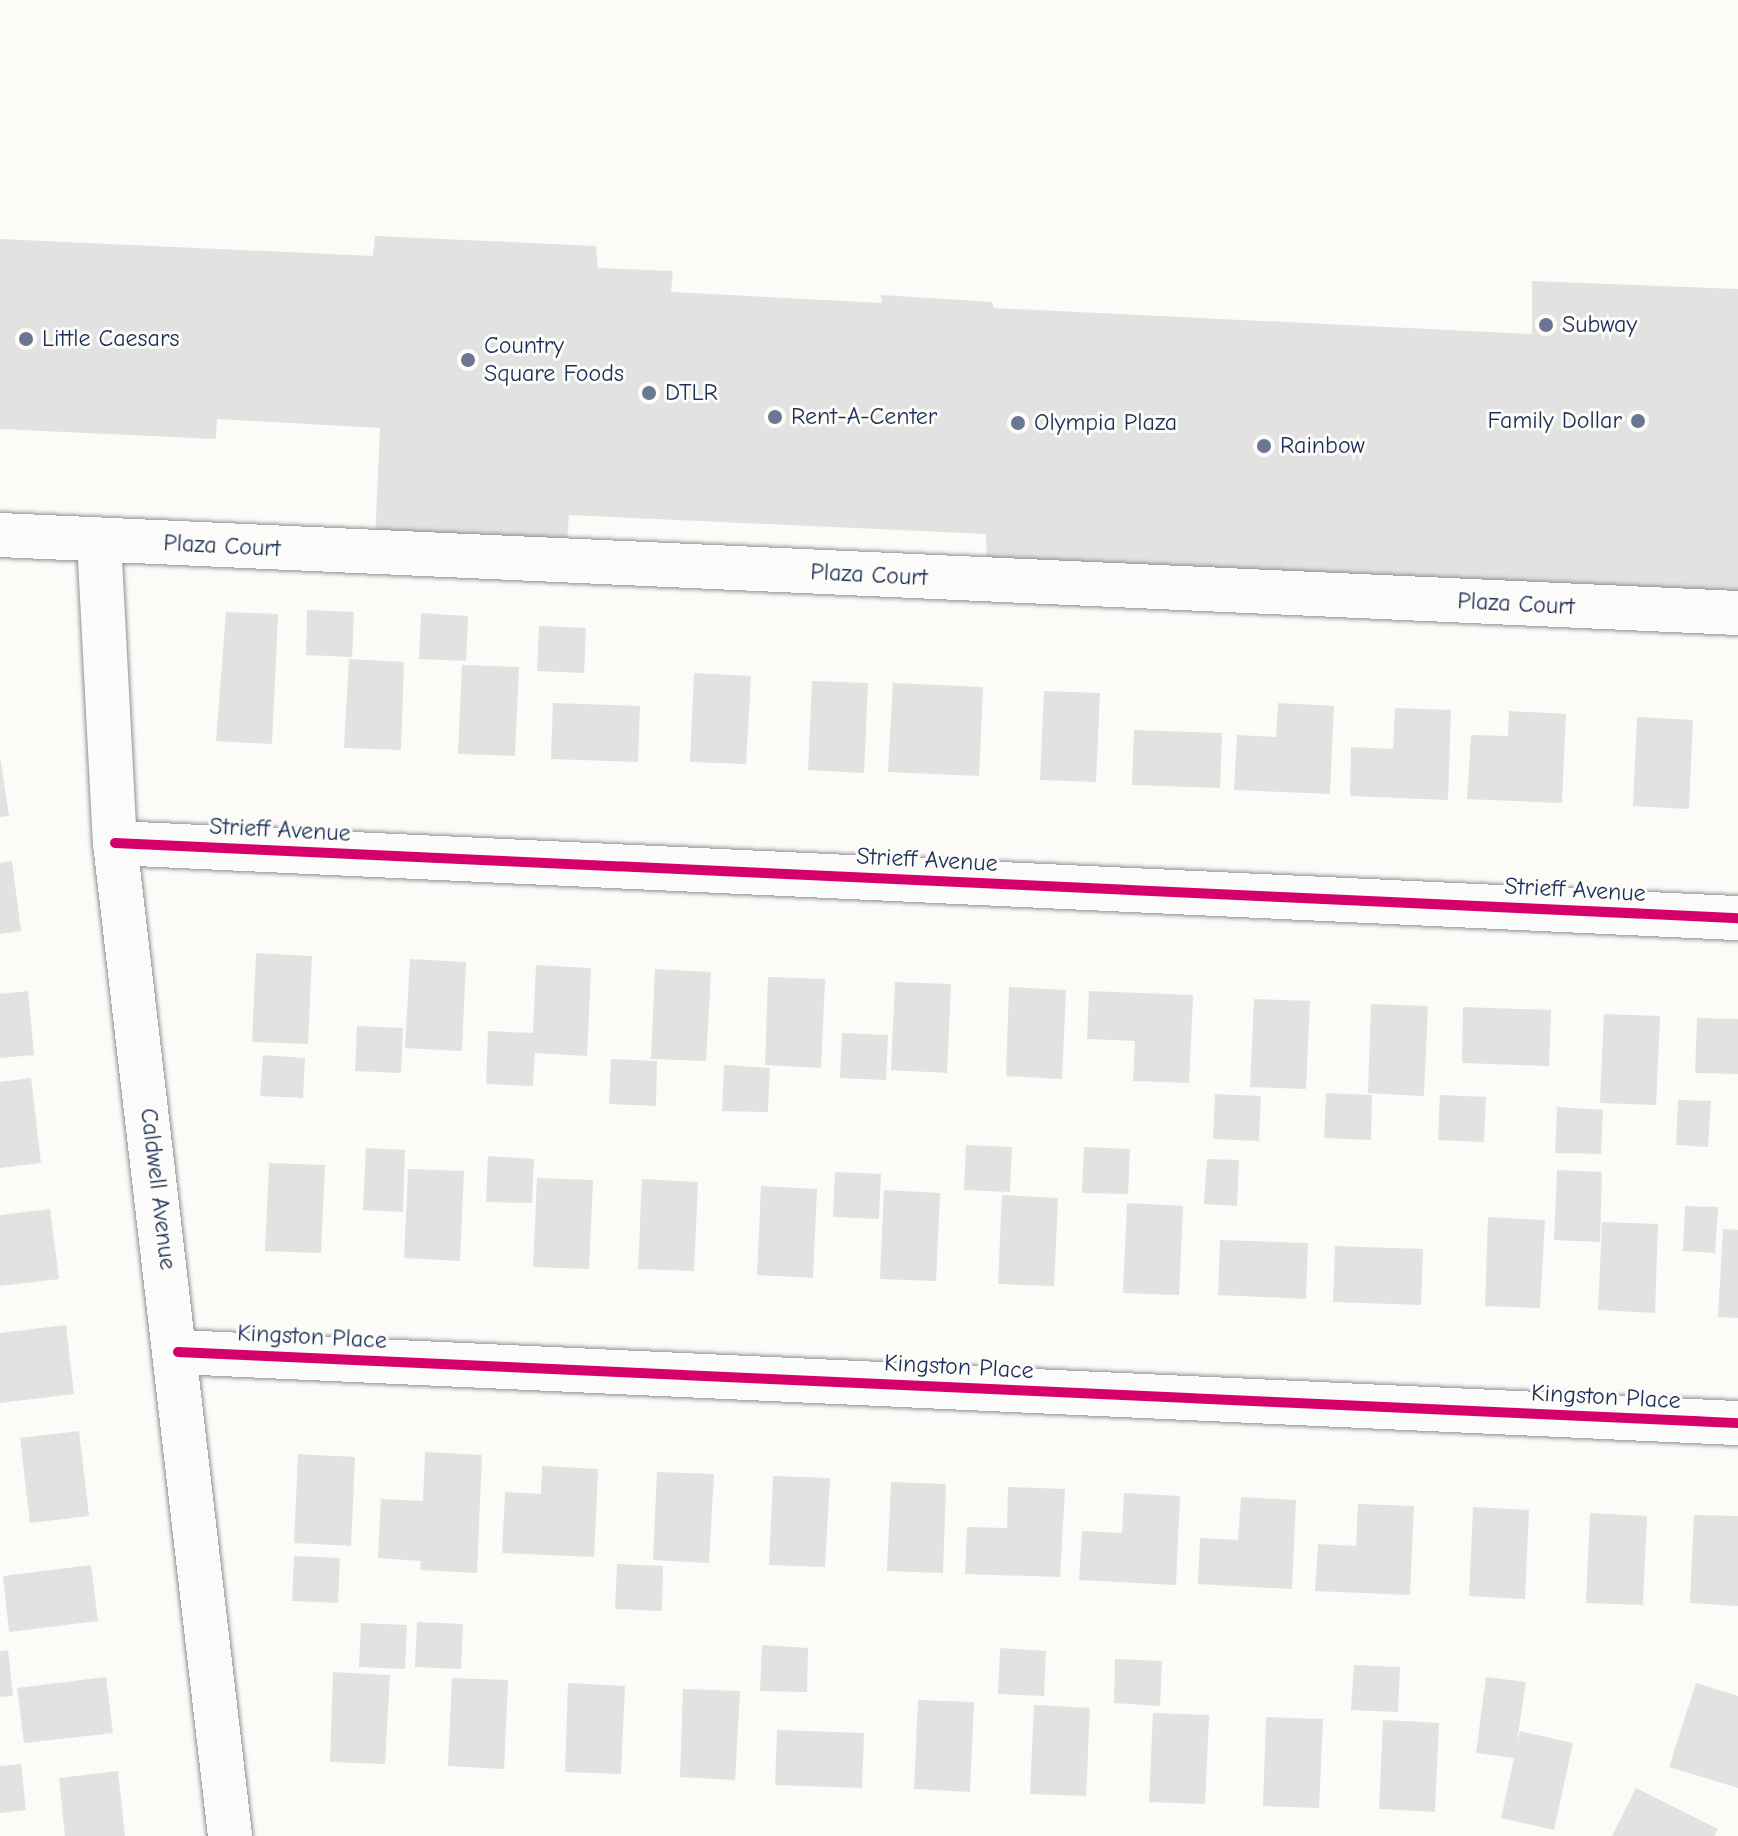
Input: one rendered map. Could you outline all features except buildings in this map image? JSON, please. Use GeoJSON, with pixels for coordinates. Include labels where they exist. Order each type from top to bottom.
{"type":"FeatureCollection","features":[{"type":"Feature","properties":{"kind":"street","name":"Plaza Court"},"geometry":{"type":"LineString","coordinates":[[0,535],[1738,613]]}},
{"type":"Feature","properties":{"kind":"street","name":"Caldwell Avenue"},"geometry":{"type":"LineString","coordinates":[[99,540],[115,843],[178,1352],[230,1836]]}},
{"type":"Feature","properties":{"kind":"street","name":"Strieff Avenue"},"geometry":{"type":"LineString","coordinates":[[115,843],[1738,918]]}},
{"type":"Feature","properties":{"kind":"street","name":"Kingston Place"},"geometry":{"type":"LineString","coordinates":[[178,1352],[1738,1423]]}},
{"type":"Feature","properties":{"kind":"cycle path"},"geometry":{"type":"LineString","coordinates":[[115,843],[1738,918]]}},
{"type":"Feature","properties":{"kind":"cycle path"},"geometry":{"type":"LineString","coordinates":[[178,1352],[1738,1423]]}},
{"type":"Feature","properties":{"kind":"place","name":"Subway"},"geometry":{"type":"Point","coordinates":[1546,325]}},
{"type":"Feature","properties":{"kind":"place","name":"Little Caesars"},"geometry":{"type":"Point","coordinates":[26,339]}},
{"type":"Feature","properties":{"kind":"place","name":"Country Square Foods"},"geometry":{"type":"Point","coordinates":[468,360]}},
{"type":"Feature","properties":{"kind":"place","name":"DTLR"},"geometry":{"type":"Point","coordinates":[649,393]}},
{"type":"Feature","properties":{"kind":"place","name":"Rent-A-Center"},"geometry":{"type":"Point","coordinates":[775,417]}},
{"type":"Feature","properties":{"kind":"place","name":"Family Dollar"},"geometry":{"type":"Point","coordinates":[1638,421]}},
{"type":"Feature","properties":{"kind":"place","name":"Olympia Plaza"},"geometry":{"type":"Point","coordinates":[1018,423]}},
{"type":"Feature","properties":{"kind":"place","name":"Rainbow"},"geometry":{"type":"Point","coordinates":[1264,446]}}]}
